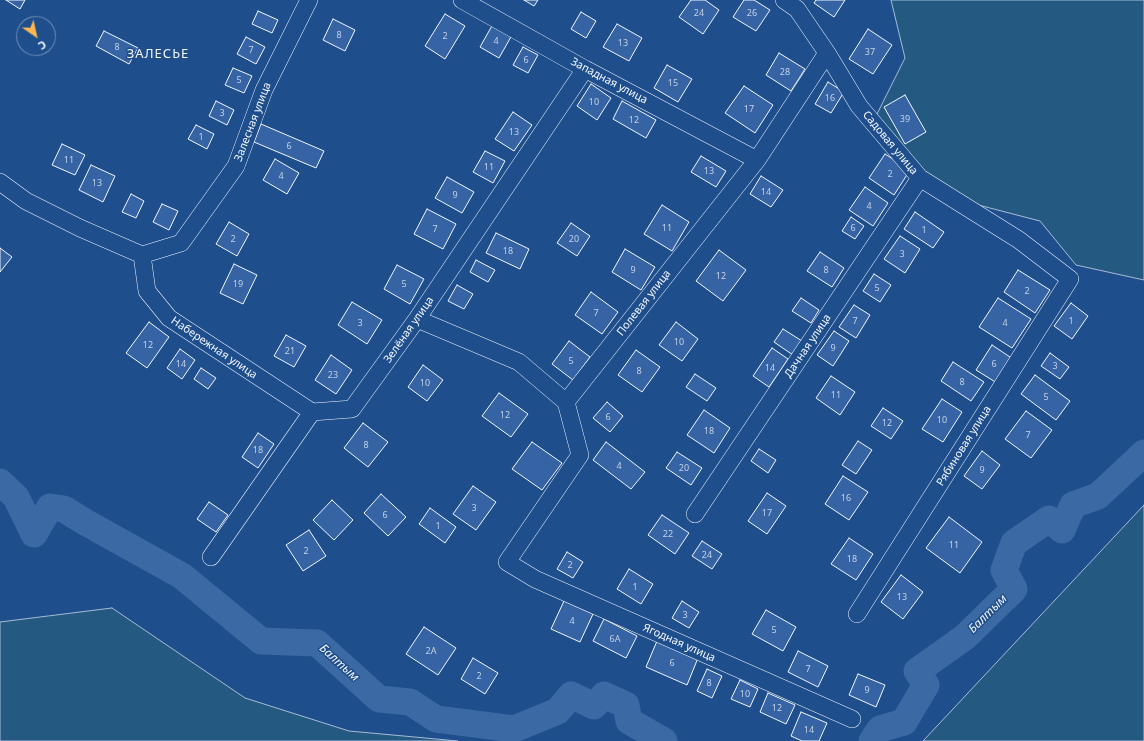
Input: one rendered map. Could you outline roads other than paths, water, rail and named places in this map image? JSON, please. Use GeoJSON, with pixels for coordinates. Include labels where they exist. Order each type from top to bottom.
{"type":"FeatureCollection","features":[{"type":"Feature","properties":{"kind":"street","name":"Залесная улица"},"geometry":{"type":"LineString","coordinates":[[142,255],[181,243],[236,166],[264,90],[309,0]]}},
{"type":"Feature","properties":{"kind":"street","name":"Западная улица"},"geometry":{"type":"LineString","coordinates":[[462,0],[585,69],[757,160]]}},
{"type":"Feature","properties":{"kind":"street","name":"Садовая улица"},"geometry":{"type":"LineString","coordinates":[[784,0],[797,9],[827,53],[859,106],[920,178],[1019,240],[1070,279]]}},
{"type":"Feature","properties":{"kind":"street","name":"Полевая улица"},"geometry":{"type":"LineString","coordinates":[[566,402],[757,160],[827,53]]}},
{"type":"Feature","properties":{"kind":"street","name":"Зелёная улица"},"geometry":{"type":"LineString","coordinates":[[312,412],[352,408],[418,319],[585,69]]}},
{"type":"Feature","properties":{"kind":"street","name":"Дачная улица"},"geometry":{"type":"LineString","coordinates":[[696,514],[920,178]]}},
{"type":"Feature","properties":{"kind":"street"},"geometry":{"type":"LineString","coordinates":[[0,182],[26,201],[80,228],[142,255]]}},
{"type":"Feature","properties":{"kind":"street","name":"Набережная улица"},"geometry":{"type":"LineString","coordinates":[[142,255],[147,291],[169,318],[312,412]]}},
{"type":"Feature","properties":{"kind":"street","name":"Рябиновая улица"},"geometry":{"type":"LineString","coordinates":[[857,614],[1070,279]]}},
{"type":"Feature","properties":{"kind":"street"},"geometry":{"type":"LineString","coordinates":[[418,319],[519,362],[566,402]]}},
{"type":"Feature","properties":{"kind":"street","name":"Ягодная улица"},"geometry":{"type":"LineString","coordinates":[[566,402],[580,454],[507,562],[535,579],[852,719]]}},
{"type":"Feature","properties":{"kind":"street"},"geometry":{"type":"LineString","coordinates":[[211,557],[312,412]]}},
{"type":"Feature","properties":{"kind":"waterway","name":"Балтым"},"geometry":{"type":"LineString","coordinates":[[872,741],[880,729],[904,722],[926,685],[917,671],[965,637],[1014,589],[1004,570],[1014,543],[1049,519],[1062,530],[1073,505],[1098,496],[1144,453]]}},
{"type":"Feature","properties":{"kind":"waterway","name":"Балтым"},"geometry":{"type":"LineString","coordinates":[[0,482],[16,497],[34,534],[50,507],[64,509],[182,576],[261,641],[317,643],[379,699],[410,702],[436,719],[514,729],[558,711],[571,695],[594,706],[604,695],[626,705],[629,721],[664,741]]}},
{"type":"Feature","properties":{"kind":"district","name":"ЗАЛЕСЬЕ"},"geometry":{"type":"Point","coordinates":[158,54]}}]}
